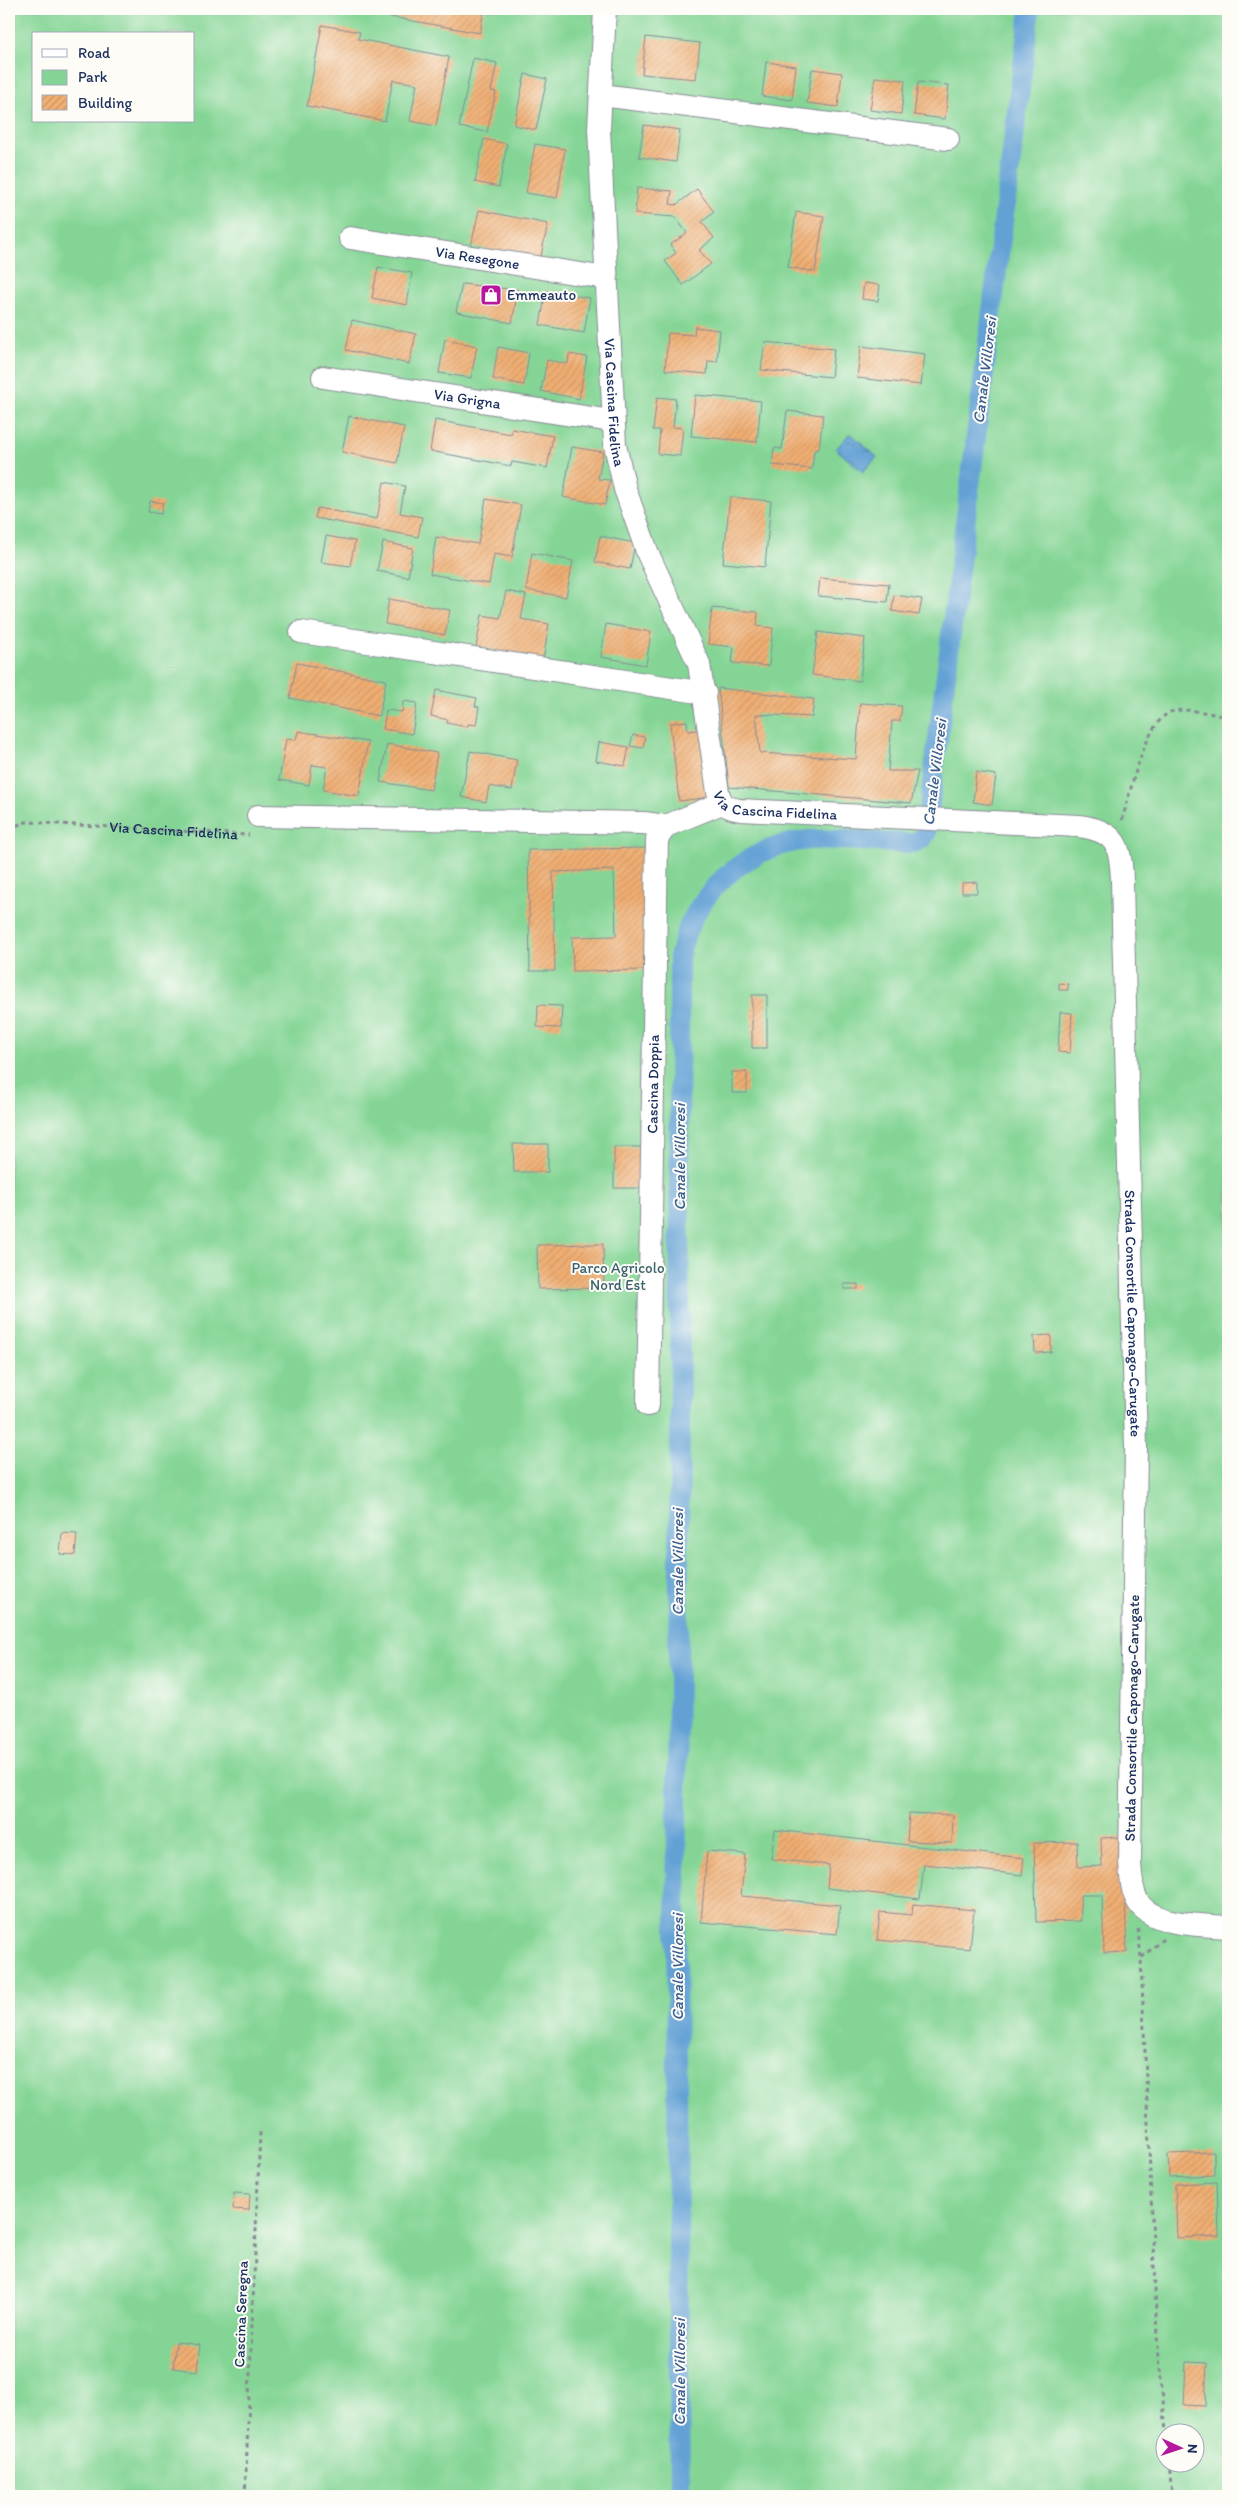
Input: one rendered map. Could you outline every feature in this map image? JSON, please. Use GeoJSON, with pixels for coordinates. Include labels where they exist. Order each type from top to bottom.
{"type":"FeatureCollection","features":[{"type":"Feature","properties":{"kind":"street","name":"Via Cascina Fidelina"},"geometry":{"type":"LineString","coordinates":[[605,9],[599,129],[612,421],[618,461],[635,518],[648,554],[699,664],[718,792],[722,803],[730,808],[740,810],[1090,828],[1105,833],[1116,843]]}},
{"type":"Feature","properties":{"kind":"street"},"geometry":{"type":"LineString","coordinates":[[601,95],[948,139]]}},
{"type":"Feature","properties":{"kind":"street","name":"Via Resegone"},"geometry":{"type":"LineString","coordinates":[[350,238],[606,278]]}},
{"type":"Feature","properties":{"kind":"street","name":"Via Grigna"},"geometry":{"type":"LineString","coordinates":[[323,377],[612,421]]}},
{"type":"Feature","properties":{"kind":"street"},"geometry":{"type":"LineString","coordinates":[[301,632],[704,693]]}},
{"type":"Feature","properties":{"kind":"street"},"geometry":{"type":"LineString","coordinates":[[256,826],[634,823],[666,826],[722,803]]}},
{"type":"Feature","properties":{"kind":"street","name":"Cascina Doppia"},"geometry":{"type":"LineString","coordinates":[[648,1405],[657,839],[666,826]]}},
{"type":"Feature","properties":{"kind":"street","name":"Strada Consortile Caponago-Carugate"},"geometry":{"type":"LineString","coordinates":[[1116,843],[1121,860],[1122,882],[1136,1448],[1130,1862],[1132,1882],[1138,1902],[1158,1917],[1171,1921],[1228,1927]]}},
{"type":"Feature","properties":{"kind":"path"},"geometry":{"type":"LineString","coordinates":[[1116,843],[1142,755],[1151,733],[1160,720],[1172,712],[1188,711],[1228,717]]}},
{"type":"Feature","properties":{"kind":"path","name":"Via Cascina Fidelina"},"geometry":{"type":"LineString","coordinates":[[9,828],[26,822],[256,826]]}},
{"type":"Feature","properties":{"kind":"path"},"geometry":{"type":"LineString","coordinates":[[1165,2422],[1157,2337],[1140,1958],[1166,1936]]}},
{"type":"Feature","properties":{"kind":"path","name":"Cascina Seregna"},"geometry":{"type":"LineString","coordinates":[[245,2496],[260,2132]]}},
{"type":"Feature","properties":{"kind":"path"},"geometry":{"type":"LineString","coordinates":[[1170,2472],[1172,2496]]}},
{"type":"Feature","properties":{"kind":"green space","name":"Parco Agricolo Nord Est"},"geometry":{"type":"Polygon","coordinates":[[[9,9],[1228,9],[1228,2496],[9,2496],[9,9]]]}},
{"type":"Feature","properties":{"kind":"water"},"geometry":{"type":"Polygon","coordinates":[[[850,433],[877,457],[863,472],[836,449],[850,433]]]}},
{"type":"Feature","properties":{"kind":"building"},"geometry":{"type":"Polygon","coordinates":[[[375,9],[484,9],[480,33],[374,14],[375,9]]]}},
{"type":"Feature","properties":{"kind":"building"},"geometry":{"type":"Polygon","coordinates":[[[322,25],[360,32],[358,39],[449,57],[436,126],[410,121],[417,84],[393,80],[385,121],[307,106],[322,25]]]}},
{"type":"Feature","properties":{"kind":"building"},"geometry":{"type":"Polygon","coordinates":[[[646,37],[700,43],[696,79],[642,74],[646,37]]]}},
{"type":"Feature","properties":{"kind":"building"},"geometry":{"type":"Polygon","coordinates":[[[473,58],[497,63],[491,91],[496,92],[487,132],[459,127],[473,58]]]}},
{"type":"Feature","properties":{"kind":"building"},"geometry":{"type":"Polygon","coordinates":[[[766,62],[796,66],[792,100],[762,96],[766,62]]]}},
{"type":"Feature","properties":{"kind":"building"},"geometry":{"type":"Polygon","coordinates":[[[812,69],[842,73],[838,107],[807,103],[812,69]]]}},
{"type":"Feature","properties":{"kind":"building"},"geometry":{"type":"Polygon","coordinates":[[[525,74],[547,79],[536,130],[514,125],[525,74]]]}},
{"type":"Feature","properties":{"kind":"building"},"geometry":{"type":"Polygon","coordinates":[[[875,77],[905,80],[901,114],[870,110],[875,77]]]}},
{"type":"Feature","properties":{"kind":"building"},"geometry":{"type":"Polygon","coordinates":[[[918,82],[949,85],[945,119],[914,115],[918,82]]]}},
{"type":"Feature","properties":{"kind":"building"},"geometry":{"type":"Polygon","coordinates":[[[644,125],[680,130],[676,162],[639,157],[644,125]]]}},
{"type":"Feature","properties":{"kind":"building"},"geometry":{"type":"Polygon","coordinates":[[[484,139],[507,144],[499,187],[475,182],[484,139]]]}},
{"type":"Feature","properties":{"kind":"building"},"geometry":{"type":"Polygon","coordinates":[[[535,144],[565,149],[557,198],[526,193],[535,144]]]}},
{"type":"Feature","properties":{"kind":"building"},"geometry":{"type":"Polygon","coordinates":[[[637,188],[672,191],[670,204],[676,205],[697,189],[714,212],[702,222],[714,238],[699,250],[711,264],[683,285],[665,261],[676,253],[670,245],[687,233],[675,217],[635,214],[637,188]]]}},
{"type":"Feature","properties":{"kind":"building"},"geometry":{"type":"Polygon","coordinates":[[[479,210],[548,224],[540,260],[471,246],[479,210]]]}},
{"type":"Feature","properties":{"kind":"building"},"geometry":{"type":"Polygon","coordinates":[[[796,212],[824,216],[815,272],[788,267],[796,212]]]}},
{"type":"Feature","properties":{"kind":"building"},"geometry":{"type":"Polygon","coordinates":[[[378,267],[412,273],[407,305],[372,298],[378,267]]]}},
{"type":"Feature","properties":{"kind":"building"},"geometry":{"type":"Polygon","coordinates":[[[864,283],[880,285],[878,301],[862,299],[864,283]]]}},
{"type":"Feature","properties":{"kind":"building"},"geometry":{"type":"Polygon","coordinates":[[[462,284],[518,290],[512,323],[456,312],[462,284]]]}},
{"type":"Feature","properties":{"kind":"building"},"geometry":{"type":"Polygon","coordinates":[[[546,291],[590,298],[584,333],[540,325],[546,291]]]}},
{"type":"Feature","properties":{"kind":"building"},"geometry":{"type":"Polygon","coordinates":[[[352,320],[416,334],[409,364],[346,350],[352,320]]]}},
{"type":"Feature","properties":{"kind":"building"},"geometry":{"type":"Polygon","coordinates":[[[695,327],[720,330],[717,362],[708,361],[707,374],[665,370],[668,333],[694,335],[695,327]]]}},
{"type":"Feature","properties":{"kind":"building"},"geometry":{"type":"Polygon","coordinates":[[[445,339],[477,346],[471,378],[439,373],[445,339]]]}},
{"type":"Feature","properties":{"kind":"building"},"geometry":{"type":"Polygon","coordinates":[[[765,342],[834,349],[831,377],[761,370],[765,342]]]}},
{"type":"Feature","properties":{"kind":"building"},"geometry":{"type":"Polygon","coordinates":[[[861,346],[925,354],[921,385],[857,378],[861,346]]]}},
{"type":"Feature","properties":{"kind":"building"},"geometry":{"type":"Polygon","coordinates":[[[498,347],[529,353],[524,385],[493,379],[498,347]]]}},
{"type":"Feature","properties":{"kind":"building"},"geometry":{"type":"Polygon","coordinates":[[[569,354],[587,357],[579,399],[541,391],[547,360],[568,364],[569,354]]]}},
{"type":"Feature","properties":{"kind":"building"},"geometry":{"type":"Polygon","coordinates":[[[695,395],[761,401],[757,442],[691,436],[695,395]]]}},
{"type":"Feature","properties":{"kind":"building"},"geometry":{"type":"Polygon","coordinates":[[[657,397],[676,399],[673,427],[683,428],[680,456],[658,454],[660,430],[653,430],[657,397]]]}},
{"type":"Feature","properties":{"kind":"building"},"geometry":{"type":"Polygon","coordinates":[[[787,411],[823,415],[819,449],[814,450],[812,469],[772,465],[774,448],[782,449],[787,411]]]}},
{"type":"Feature","properties":{"kind":"building"},"geometry":{"type":"Polygon","coordinates":[[[349,416],[404,427],[397,463],[342,452],[349,416]]]}},
{"type":"Feature","properties":{"kind":"building"},"geometry":{"type":"Polygon","coordinates":[[[435,420],[511,434],[512,429],[553,436],[547,468],[512,462],[511,466],[430,451],[435,420]]]}},
{"type":"Feature","properties":{"kind":"building"},"geometry":{"type":"Polygon","coordinates":[[[572,447],[603,452],[598,479],[610,480],[605,505],[563,497],[572,447]]]}},
{"type":"Feature","properties":{"kind":"building"},"geometry":{"type":"Polygon","coordinates":[[[384,482],[405,486],[400,513],[422,517],[418,537],[315,518],[317,508],[377,519],[384,482]]]}},
{"type":"Feature","properties":{"kind":"building"},"geometry":{"type":"Polygon","coordinates":[[[730,497],[771,501],[765,567],[723,563],[730,497]]]}},
{"type":"Feature","properties":{"kind":"building"},"geometry":{"type":"Polygon","coordinates":[[[486,499],[521,505],[512,557],[494,554],[489,584],[430,574],[436,537],[478,544],[486,499]]]}},
{"type":"Feature","properties":{"kind":"building"},"geometry":{"type":"Polygon","coordinates":[[[150,501],[163,503],[161,514],[148,512],[150,501]]]}},
{"type":"Feature","properties":{"kind":"building"},"geometry":{"type":"Polygon","coordinates":[[[326,536],[355,541],[350,566],[321,562],[326,536]]]}},
{"type":"Feature","properties":{"kind":"building"},"geometry":{"type":"Polygon","coordinates":[[[600,536],[635,543],[630,569],[595,562],[600,536]]]}},
{"type":"Feature","properties":{"kind":"building"},"geometry":{"type":"Polygon","coordinates":[[[383,542],[413,548],[408,577],[377,571],[383,542]]]}},
{"type":"Feature","properties":{"kind":"building"},"geometry":{"type":"Polygon","coordinates":[[[532,553],[573,561],[566,597],[526,590],[532,553]]]}},
{"type":"Feature","properties":{"kind":"building"},"geometry":{"type":"Polygon","coordinates":[[[820,578],[889,584],[887,602],[818,596],[820,578]]]}},
{"type":"Feature","properties":{"kind":"building"},"geometry":{"type":"Polygon","coordinates":[[[506,591],[526,595],[521,619],[549,624],[543,660],[476,647],[482,615],[500,618],[506,591]]]}},
{"type":"Feature","properties":{"kind":"building"},"geometry":{"type":"Polygon","coordinates":[[[894,595],[922,599],[919,615],[892,611],[894,595]]]}},
{"type":"Feature","properties":{"kind":"building"},"geometry":{"type":"Polygon","coordinates":[[[389,599],[450,610],[445,635],[385,624],[389,599]]]}},
{"type":"Feature","properties":{"kind":"building"},"geometry":{"type":"Polygon","coordinates":[[[712,608],[758,612],[757,626],[773,628],[769,666],[732,663],[734,647],[708,644],[712,608]]]}},
{"type":"Feature","properties":{"kind":"building"},"geometry":{"type":"Polygon","coordinates":[[[606,624],[651,632],[646,665],[601,657],[606,624]]]}},
{"type":"Feature","properties":{"kind":"building"},"geometry":{"type":"Polygon","coordinates":[[[818,632],[865,638],[860,681],[812,675],[818,632]]]}},
{"type":"Feature","properties":{"kind":"building"},"geometry":{"type":"Polygon","coordinates":[[[297,663],[386,680],[379,716],[290,698],[297,663]]]}},
{"type":"Feature","properties":{"kind":"building"},"geometry":{"type":"Polygon","coordinates":[[[718,688],[814,699],[812,717],[756,714],[760,753],[856,759],[860,703],[902,706],[900,721],[892,721],[888,771],[918,771],[911,803],[729,787],[718,688]]]}},
{"type":"Feature","properties":{"kind":"building"},"geometry":{"type":"Polygon","coordinates":[[[436,690],[477,698],[475,706],[479,707],[476,725],[468,724],[467,727],[447,723],[448,720],[431,716],[436,690]]]}},
{"type":"Feature","properties":{"kind":"building"},"geometry":{"type":"Polygon","coordinates":[[[403,701],[417,703],[412,734],[383,729],[386,710],[402,712],[403,701]]]}},
{"type":"Feature","properties":{"kind":"building"},"geometry":{"type":"Polygon","coordinates":[[[687,721],[688,731],[704,729],[712,797],[679,801],[670,723],[687,721]]]}},
{"type":"Feature","properties":{"kind":"building"},"geometry":{"type":"Polygon","coordinates":[[[298,731],[368,742],[359,796],[323,790],[327,767],[312,765],[309,785],[279,780],[286,739],[296,740],[298,731]]]}},
{"type":"Feature","properties":{"kind":"building"},"geometry":{"type":"Polygon","coordinates":[[[633,735],[645,737],[643,748],[630,746],[633,735]]]}},
{"type":"Feature","properties":{"kind":"building"},"geometry":{"type":"Polygon","coordinates":[[[599,742],[629,747],[625,766],[596,761],[599,742]]]}},
{"type":"Feature","properties":{"kind":"building"},"geometry":{"type":"Polygon","coordinates":[[[387,744],[437,753],[431,790],[380,782],[387,744]]]}},
{"type":"Feature","properties":{"kind":"building"},"geometry":{"type":"Polygon","coordinates":[[[470,751],[517,760],[512,790],[489,786],[486,802],[461,797],[470,751]]]}},
{"type":"Feature","properties":{"kind":"building"},"geometry":{"type":"Polygon","coordinates":[[[976,772],[996,775],[992,805],[973,802],[976,772]]]}},
{"type":"Feature","properties":{"kind":"building"},"geometry":{"type":"Polygon","coordinates":[[[647,848],[650,970],[573,971],[572,937],[616,936],[614,870],[553,872],[555,971],[530,971],[528,850],[647,848]]]}},
{"type":"Feature","properties":{"kind":"building"},"geometry":{"type":"Polygon","coordinates":[[[977,882],[977,893],[962,893],[962,883],[977,882]]]}},
{"type":"Feature","properties":{"kind":"building"},"geometry":{"type":"Polygon","coordinates":[[[1059,983],[1068,984],[1068,990],[1059,990],[1059,983]]]}},
{"type":"Feature","properties":{"kind":"building"},"geometry":{"type":"Polygon","coordinates":[[[752,995],[767,995],[767,1048],[752,1048],[752,995]]]}},
{"type":"Feature","properties":{"kind":"building"},"geometry":{"type":"Polygon","coordinates":[[[538,1005],[562,1006],[561,1028],[537,1027],[538,1005]]]}},
{"type":"Feature","properties":{"kind":"building"},"geometry":{"type":"Polygon","coordinates":[[[1060,1012],[1072,1013],[1070,1053],[1058,1052],[1060,1012]]]}},
{"type":"Feature","properties":{"kind":"building"},"geometry":{"type":"Polygon","coordinates":[[[732,1072],[747,1072],[747,1093],[732,1093],[732,1072]]]}},
{"type":"Feature","properties":{"kind":"building"},"geometry":{"type":"Polygon","coordinates":[[[513,1144],[548,1144],[548,1172],[514,1172],[513,1144]]]}},
{"type":"Feature","properties":{"kind":"building"},"geometry":{"type":"Polygon","coordinates":[[[614,1147],[646,1147],[646,1188],[614,1188],[614,1147]]]}},
{"type":"Feature","properties":{"kind":"building"},"geometry":{"type":"Polygon","coordinates":[[[603,1244],[604,1288],[538,1289],[537,1245],[603,1244]]]}},
{"type":"Feature","properties":{"kind":"building"},"geometry":{"type":"Polygon","coordinates":[[[844,1284],[858,1284],[858,1289],[844,1289],[844,1284]]]}},
{"type":"Feature","properties":{"kind":"building"},"geometry":{"type":"Polygon","coordinates":[[[1051,1335],[1051,1352],[1035,1353],[1034,1336],[1051,1335]]]}},
{"type":"Feature","properties":{"kind":"building"},"geometry":{"type":"Polygon","coordinates":[[[62,1533],[77,1534],[75,1555],[60,1554],[62,1533]]]}},
{"type":"Feature","properties":{"kind":"building"},"geometry":{"type":"Polygon","coordinates":[[[909,1813],[953,1815],[952,1843],[907,1841],[909,1813]]]}},
{"type":"Feature","properties":{"kind":"building"},"geometry":{"type":"Polygon","coordinates":[[[775,1830],[1024,1858],[1022,1875],[924,1864],[920,1899],[827,1888],[829,1865],[771,1859],[775,1830]]]}},
{"type":"Feature","properties":{"kind":"building"},"geometry":{"type":"Polygon","coordinates":[[[1123,1837],[1127,1952],[1104,1953],[1102,1895],[1080,1895],[1081,1921],[1036,1922],[1034,1843],[1077,1842],[1078,1867],[1102,1866],[1101,1838],[1123,1837]]]}},
{"type":"Feature","properties":{"kind":"building"},"geometry":{"type":"Polygon","coordinates":[[[707,1851],[745,1854],[741,1896],[840,1905],[837,1934],[701,1922],[707,1851]]]}},
{"type":"Feature","properties":{"kind":"building"},"geometry":{"type":"Polygon","coordinates":[[[913,1904],[974,1910],[970,1949],[877,1940],[880,1912],[912,1915],[913,1904]]]}},
{"type":"Feature","properties":{"kind":"building"},"geometry":{"type":"Polygon","coordinates":[[[1214,2152],[1214,2175],[1169,2177],[1168,2154],[1214,2152]]]}},
{"type":"Feature","properties":{"kind":"building"},"geometry":{"type":"Polygon","coordinates":[[[1217,2182],[1219,2236],[1177,2238],[1175,2184],[1217,2182]]]}},
{"type":"Feature","properties":{"kind":"building"},"geometry":{"type":"Polygon","coordinates":[[[234,2193],[250,2194],[249,2210],[233,2209],[234,2193]]]}},
{"type":"Feature","properties":{"kind":"building"},"geometry":{"type":"Polygon","coordinates":[[[176,2342],[200,2345],[197,2371],[173,2368],[176,2342]]]}},
{"type":"Feature","properties":{"kind":"building"},"geometry":{"type":"Polygon","coordinates":[[[1186,2362],[1207,2363],[1205,2406],[1184,2405],[1186,2362]]]}},
{"type":"Feature","properties":{"kind":"waterway","name":"Canale Villoresi"},"geometry":{"type":"LineString","coordinates":[[680,2496],[676,1933],[680,1431],[679,958],[686,935],[696,913],[709,894],[724,877],[743,863],[763,852],[785,844],[809,840],[835,839],[913,843],[922,839],[926,833],[1030,9]]}},
{"type":"Feature","properties":{"kind":"place","name":"Emmeauto"},"geometry":{"type":"Point","coordinates":[491,295]}}]}
